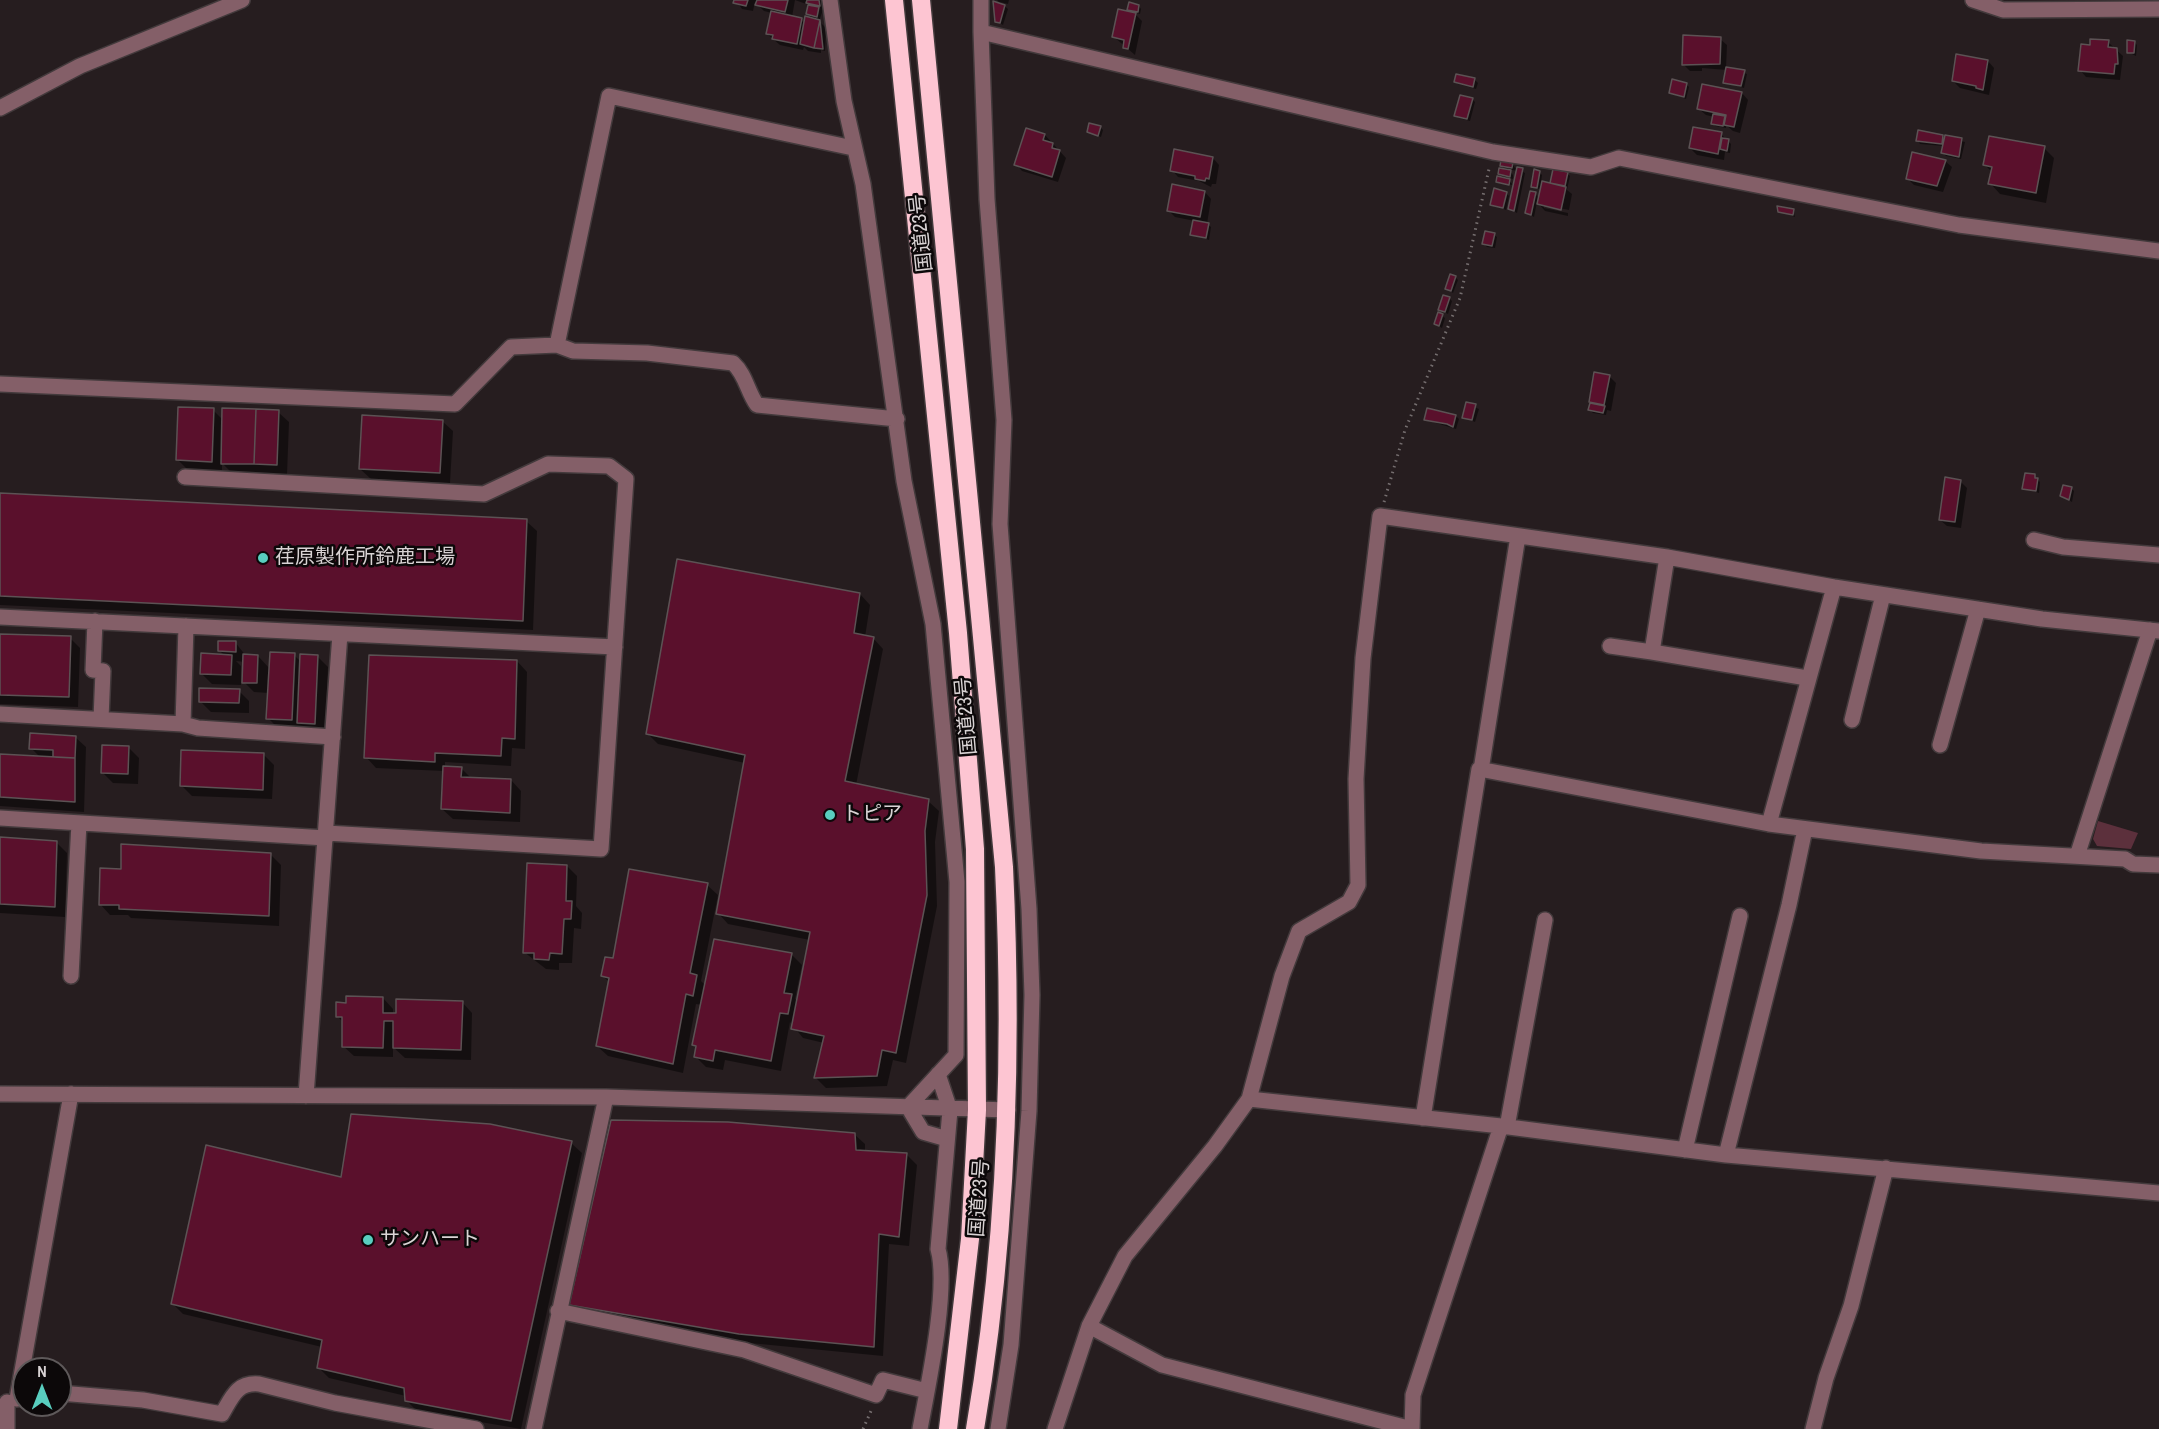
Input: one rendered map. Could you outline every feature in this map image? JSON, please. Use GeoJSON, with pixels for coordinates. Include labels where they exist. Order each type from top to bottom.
{"type":"FeatureCollection","features":[{"type":"Feature","properties":{"kind":"highway","name":"国道23号"},"geometry":{"type":"LineString","coordinates":[[894,0],[958,633],[975,849],[977,1110],[967,1266],[948,1429]]}},
{"type":"Feature","properties":{"kind":"highway","name":"国道23号"},"geometry":{"type":"LineString","coordinates":[[921,0],[1004,867],[1009,970],[1008,1110],[1002,1228],[975,1429]]}},
{"type":"Feature","properties":{"kind":"street"},"geometry":{"type":"LineString","coordinates":[[0,108],[80,66],[242,0]]}},
{"type":"Feature","properties":{"kind":"street"},"geometry":{"type":"LineString","coordinates":[[830,0],[853,148],[863,184],[904,481],[933,624],[957,882],[956,1055],[908,1107]]}},
{"type":"Feature","properties":{"kind":"street"},"geometry":{"type":"LineString","coordinates":[[981,0],[987,199],[1004,420],[1000,524],[1029,909],[1032,995],[1029,1111],[1011,1345],[998,1429]]}},
{"type":"Feature","properties":{"kind":"street"},"geometry":{"type":"LineString","coordinates":[[1973,0],[2003,10],[2159,9]]}},
{"type":"Feature","properties":{"kind":"street"},"geometry":{"type":"LineString","coordinates":[[981,32],[1493,152],[1590,167],[1619,158],[1959,225],[2159,251]]}},
{"type":"Feature","properties":{"kind":"street"},"geometry":{"type":"LineString","coordinates":[[557,345],[609,96],[853,148]]}},
{"type":"Feature","properties":{"kind":"street"},"geometry":{"type":"LineString","coordinates":[[0,384],[455,404],[511,347],[557,345],[573,351],[647,353],[733,363],[744,375],[750,395],[757,405],[897,419]]}},
{"type":"Feature","properties":{"kind":"street"},"geometry":{"type":"LineString","coordinates":[[0,818],[601,849],[626,479],[609,466],[548,464],[484,494],[185,477]]}},
{"type":"Feature","properties":{"kind":"street"},"geometry":{"type":"LineString","coordinates":[[1055,1429],[1089,1326],[1125,1256],[1215,1146],[1249,1099],[1282,976],[1299,931],[1349,902],[1358,885],[1356,779],[1363,658],[1380,516],[1666,557],[1834,587],[1978,609],[2154,630],[2077,856]]}},
{"type":"Feature","properties":{"kind":"street"},"geometry":{"type":"LineString","coordinates":[[1424,1118],[1518,536]]}},
{"type":"Feature","properties":{"kind":"street"},"geometry":{"type":"LineString","coordinates":[[2034,540],[2062,547],[2159,555]]}},
{"type":"Feature","properties":{"kind":"street"},"geometry":{"type":"LineString","coordinates":[[1652,652],[1666,557]]}},
{"type":"Feature","properties":{"kind":"street"},"geometry":{"type":"LineString","coordinates":[[1769,824],[1807,678],[1834,587]]}},
{"type":"Feature","properties":{"kind":"street"},"geometry":{"type":"LineString","coordinates":[[1852,720],[1883,595]]}},
{"type":"Feature","properties":{"kind":"street"},"geometry":{"type":"LineString","coordinates":[[1940,745],[1978,609]]}},
{"type":"Feature","properties":{"kind":"street"},"geometry":{"type":"LineString","coordinates":[[0,617],[615,647]]}},
{"type":"Feature","properties":{"kind":"street"},"geometry":{"type":"LineString","coordinates":[[94,621],[93,670],[103,671],[101,719]]}},
{"type":"Feature","properties":{"kind":"street"},"geometry":{"type":"LineString","coordinates":[[183,724],[186,626]]}},
{"type":"Feature","properties":{"kind":"street"},"geometry":{"type":"LineString","coordinates":[[306,1096],[340,634]]}},
{"type":"Feature","properties":{"kind":"street"},"geometry":{"type":"LineString","coordinates":[[1610,646],[1807,678]]}},
{"type":"Feature","properties":{"kind":"street"},"geometry":{"type":"LineString","coordinates":[[0,714],[183,724],[198,728],[333,737]]}},
{"type":"Feature","properties":{"kind":"street"},"geometry":{"type":"LineString","coordinates":[[1480,770],[1769,824],[1981,851],[2126,859],[2133,864],[2159,866]]}},
{"type":"Feature","properties":{"kind":"street"},"geometry":{"type":"LineString","coordinates":[[72,976],[79,823]]}},
{"type":"Feature","properties":{"kind":"street"},"geometry":{"type":"LineString","coordinates":[[1726,1155],[1789,904],[1805,829]]}},
{"type":"Feature","properties":{"kind":"street"},"geometry":{"type":"LineString","coordinates":[[1685,1150],[1740,916]]}},
{"type":"Feature","properties":{"kind":"street"},"geometry":{"type":"LineString","coordinates":[[1089,1326],[1162,1365],[1412,1429],[1413,1395],[1504,1127],[1545,920]]}},
{"type":"Feature","properties":{"kind":"street"},"geometry":{"type":"LineString","coordinates":[[920,1429],[943,1263],[939,1249],[950,1110],[938,1074]]}},
{"type":"Feature","properties":{"kind":"street"},"geometry":{"type":"LineString","coordinates":[[0,1094],[606,1096],[950,1110],[1008,1110]]}},
{"type":"Feature","properties":{"kind":"street"},"geometry":{"type":"LineString","coordinates":[[20,1357],[71,1094]]}},
{"type":"Feature","properties":{"kind":"street"},"geometry":{"type":"LineString","coordinates":[[534,1429],[606,1096]]}},
{"type":"Feature","properties":{"kind":"street"},"geometry":{"type":"LineString","coordinates":[[1249,1099],[1504,1127],[1726,1155],[2159,1193]]}},
{"type":"Feature","properties":{"kind":"street"},"geometry":{"type":"LineString","coordinates":[[908,1107],[923,1132],[947,1139]]}},
{"type":"Feature","properties":{"kind":"street"},"geometry":{"type":"LineString","coordinates":[[1813,1429],[1826,1378],[1851,1305],[1886,1168]]}},
{"type":"Feature","properties":{"kind":"street"},"geometry":{"type":"LineString","coordinates":[[943,1263],[967,1266]]}},
{"type":"Feature","properties":{"kind":"street"},"geometry":{"type":"LineString","coordinates":[[558,1311],[744,1350],[876,1395],[884,1380],[927,1391]]}},
{"type":"Feature","properties":{"kind":"street"},"geometry":{"type":"LineString","coordinates":[[72,1394],[144,1400],[222,1414],[237,1389],[248,1383],[398,1422],[476,1429]]}},
{"type":"Feature","properties":{"kind":"street"},"geometry":{"type":"LineString","coordinates":[[7,1429],[12,1400]]}},
{"type":"Feature","properties":{"kind":"path"},"geometry":{"type":"LineString","coordinates":[[1380,516],[1405,430],[1460,298],[1493,152]]}},
{"type":"Feature","properties":{"kind":"shaded area"},"geometry":{"type":"Polygon","coordinates":[[[2098,821],[2138,833],[2131,849],[2097,846],[2093,839],[2098,821]]]}},
{"type":"Feature","properties":{"kind":"building"},"geometry":{"type":"Polygon","coordinates":[[[734,0],[748,0],[746,6],[733,3],[734,0]]]}},
{"type":"Feature","properties":{"kind":"building"},"geometry":{"type":"Polygon","coordinates":[[[757,0],[788,0],[785,12],[755,5],[757,0]]]}},
{"type":"Feature","properties":{"kind":"building"},"geometry":{"type":"Polygon","coordinates":[[[807,0],[819,0],[820,6],[806,3],[807,0]]]}},
{"type":"Feature","properties":{"kind":"building"},"geometry":{"type":"Polygon","coordinates":[[[993,1],[1005,5],[1000,23],[995,22],[993,1]]]}},
{"type":"Feature","properties":{"kind":"building"},"geometry":{"type":"Polygon","coordinates":[[[1129,2],[1139,5],[1138,12],[1127,10],[1129,2]]]}},
{"type":"Feature","properties":{"kind":"building"},"geometry":{"type":"Polygon","coordinates":[[[808,5],[819,7],[817,17],[806,14],[808,5]]]}},
{"type":"Feature","properties":{"kind":"building"},"geometry":{"type":"Polygon","coordinates":[[[1118,9],[1136,13],[1128,49],[1123,48],[1124,40],[1112,37],[1118,9]]]}},
{"type":"Feature","properties":{"kind":"building"},"geometry":{"type":"Polygon","coordinates":[[[771,11],[802,18],[797,44],[772,39],[773,35],[766,34],[771,11]]]}},
{"type":"Feature","properties":{"kind":"building"},"geometry":{"type":"Polygon","coordinates":[[[805,16],[820,20],[814,48],[800,44],[805,16]]]}},
{"type":"Feature","properties":{"kind":"building"},"geometry":{"type":"Polygon","coordinates":[[[820,20],[823,49],[814,48],[820,20]]]}},
{"type":"Feature","properties":{"kind":"building"},"geometry":{"type":"Polygon","coordinates":[[[1683,35],[1721,37],[1720,64],[1682,65],[1683,35]]]}},
{"type":"Feature","properties":{"kind":"building"},"geometry":{"type":"Polygon","coordinates":[[[2090,39],[2109,40],[2108,47],[2117,48],[2118,64],[2115,64],[2114,74],[2078,71],[2081,44],[2090,45],[2090,39]]]}},
{"type":"Feature","properties":{"kind":"building"},"geometry":{"type":"Polygon","coordinates":[[[2127,40],[2135,41],[2134,53],[2127,53],[2127,40]]]}},
{"type":"Feature","properties":{"kind":"building"},"geometry":{"type":"Polygon","coordinates":[[[1956,54],[1988,60],[1983,90],[1976,86],[1952,81],[1956,54]]]}},
{"type":"Feature","properties":{"kind":"building"},"geometry":{"type":"Polygon","coordinates":[[[1726,67],[1745,70],[1741,86],[1723,83],[1726,67]]]}},
{"type":"Feature","properties":{"kind":"building"},"geometry":{"type":"Polygon","coordinates":[[[1456,74],[1475,78],[1473,87],[1454,82],[1456,74]]]}},
{"type":"Feature","properties":{"kind":"building"},"geometry":{"type":"Polygon","coordinates":[[[1672,79],[1687,83],[1684,97],[1669,93],[1672,79]]]}},
{"type":"Feature","properties":{"kind":"building"},"geometry":{"type":"Polygon","coordinates":[[[1702,84],[1742,92],[1734,127],[1724,125],[1726,115],[1697,109],[1702,84]]]}},
{"type":"Feature","properties":{"kind":"building"},"geometry":{"type":"Polygon","coordinates":[[[1460,95],[1473,98],[1467,119],[1454,116],[1460,95]]]}},
{"type":"Feature","properties":{"kind":"building"},"geometry":{"type":"Polygon","coordinates":[[[1713,114],[1725,116],[1723,126],[1711,124],[1713,114]]]}},
{"type":"Feature","properties":{"kind":"building"},"geometry":{"type":"Polygon","coordinates":[[[1089,123],[1101,126],[1098,136],[1087,132],[1089,123]]]}},
{"type":"Feature","properties":{"kind":"building"},"geometry":{"type":"Polygon","coordinates":[[[1693,127],[1722,132],[1718,154],[1689,148],[1693,127]]]}},
{"type":"Feature","properties":{"kind":"building"},"geometry":{"type":"Polygon","coordinates":[[[1026,128],[1045,134],[1043,140],[1053,143],[1052,148],[1060,150],[1052,177],[1014,165],[1026,128]]]}},
{"type":"Feature","properties":{"kind":"building"},"geometry":{"type":"Polygon","coordinates":[[[1918,130],[1943,135],[1942,144],[1916,141],[1918,130]]]}},
{"type":"Feature","properties":{"kind":"building"},"geometry":{"type":"Polygon","coordinates":[[[1945,135],[1962,138],[1959,157],[1941,153],[1945,135]]]}},
{"type":"Feature","properties":{"kind":"building"},"geometry":{"type":"Polygon","coordinates":[[[1989,136],[2045,146],[2036,193],[1988,184],[1992,167],[1983,165],[1989,136]]]}},
{"type":"Feature","properties":{"kind":"building"},"geometry":{"type":"Polygon","coordinates":[[[1722,138],[1729,139],[1727,151],[1720,149],[1722,138]]]}},
{"type":"Feature","properties":{"kind":"building"},"geometry":{"type":"Polygon","coordinates":[[[1174,149],[1213,157],[1209,179],[1206,178],[1205,181],[1195,179],[1195,176],[1170,171],[1174,149]]]}},
{"type":"Feature","properties":{"kind":"building"},"geometry":{"type":"Polygon","coordinates":[[[1912,152],[1946,160],[1937,186],[1906,179],[1912,152]]]}},
{"type":"Feature","properties":{"kind":"building"},"geometry":{"type":"Polygon","coordinates":[[[1501,160],[1513,162],[1512,168],[1500,166],[1501,160]]]}},
{"type":"Feature","properties":{"kind":"building"},"geometry":{"type":"Polygon","coordinates":[[[1517,167],[1523,168],[1514,211],[1508,209],[1517,167]]]}},
{"type":"Feature","properties":{"kind":"building"},"geometry":{"type":"Polygon","coordinates":[[[1499,168],[1511,170],[1510,177],[1498,174],[1499,168]]]}},
{"type":"Feature","properties":{"kind":"building"},"geometry":{"type":"Polygon","coordinates":[[[1534,169],[1540,171],[1537,188],[1531,187],[1534,169]]]}},
{"type":"Feature","properties":{"kind":"building"},"geometry":{"type":"Polygon","coordinates":[[[1553,169],[1568,172],[1565,186],[1550,183],[1553,169]]]}},
{"type":"Feature","properties":{"kind":"building"},"geometry":{"type":"Polygon","coordinates":[[[1497,176],[1510,179],[1509,185],[1496,182],[1497,176]]]}},
{"type":"Feature","properties":{"kind":"building"},"geometry":{"type":"Polygon","coordinates":[[[1542,181],[1566,187],[1561,210],[1537,204],[1542,181]]]}},
{"type":"Feature","properties":{"kind":"building"},"geometry":{"type":"Polygon","coordinates":[[[1172,184],[1205,191],[1200,217],[1167,211],[1172,184]]]}},
{"type":"Feature","properties":{"kind":"building"},"geometry":{"type":"Polygon","coordinates":[[[1494,188],[1507,192],[1503,208],[1490,205],[1494,188]]]}},
{"type":"Feature","properties":{"kind":"building"},"geometry":{"type":"Polygon","coordinates":[[[1530,191],[1536,192],[1531,215],[1525,213],[1530,191]]]}},
{"type":"Feature","properties":{"kind":"building"},"geometry":{"type":"Polygon","coordinates":[[[1777,206],[1794,209],[1793,215],[1778,212],[1777,206]]]}},
{"type":"Feature","properties":{"kind":"building"},"geometry":{"type":"Polygon","coordinates":[[[1193,220],[1209,223],[1206,238],[1190,235],[1193,220]]]}},
{"type":"Feature","properties":{"kind":"building"},"geometry":{"type":"Polygon","coordinates":[[[1485,231],[1495,233],[1492,246],[1482,244],[1485,231]]]}},
{"type":"Feature","properties":{"kind":"building"},"geometry":{"type":"Polygon","coordinates":[[[1450,274],[1456,276],[1451,291],[1445,289],[1450,274]]]}},
{"type":"Feature","properties":{"kind":"building"},"geometry":{"type":"Polygon","coordinates":[[[1443,295],[1450,297],[1445,312],[1438,310],[1443,295]]]}},
{"type":"Feature","properties":{"kind":"building"},"geometry":{"type":"Polygon","coordinates":[[[1438,312],[1443,314],[1439,326],[1434,324],[1438,312]]]}},
{"type":"Feature","properties":{"kind":"building"},"geometry":{"type":"Polygon","coordinates":[[[1594,372],[1610,375],[1604,405],[1589,402],[1594,372]]]}},
{"type":"Feature","properties":{"kind":"building"},"geometry":{"type":"Polygon","coordinates":[[[1466,402],[1476,404],[1472,420],[1462,418],[1466,402]]]}},
{"type":"Feature","properties":{"kind":"building"},"geometry":{"type":"Polygon","coordinates":[[[1590,403],[1605,406],[1603,413],[1588,410],[1590,403]]]}},
{"type":"Feature","properties":{"kind":"building"},"geometry":{"type":"Polygon","coordinates":[[[178,407],[214,408],[212,462],[176,460],[178,407]]]}},
{"type":"Feature","properties":{"kind":"building"},"geometry":{"type":"Polygon","coordinates":[[[222,408],[256,409],[254,464],[221,464],[222,408]]]}},
{"type":"Feature","properties":{"kind":"building"},"geometry":{"type":"Polygon","coordinates":[[[1427,408],[1456,415],[1453,427],[1424,420],[1427,408]]]}},
{"type":"Feature","properties":{"kind":"building"},"geometry":{"type":"Polygon","coordinates":[[[256,409],[279,410],[277,465],[254,464],[256,409]]]}},
{"type":"Feature","properties":{"kind":"building"},"geometry":{"type":"Polygon","coordinates":[[[362,415],[443,420],[440,473],[359,469],[362,415]]]}},
{"type":"Feature","properties":{"kind":"building"},"geometry":{"type":"Polygon","coordinates":[[[2025,473],[2035,474],[2035,478],[2038,478],[2036,491],[2022,489],[2025,473]]]}},
{"type":"Feature","properties":{"kind":"building"},"geometry":{"type":"Polygon","coordinates":[[[1945,477],[1961,480],[1955,522],[1939,520],[1945,477]]]}},
{"type":"Feature","properties":{"kind":"building"},"geometry":{"type":"Polygon","coordinates":[[[2063,485],[2072,487],[2069,500],[2060,496],[2063,485]]]}},
{"type":"Feature","properties":{"kind":"building","name":"荏原製作所鈴鹿工場"},"geometry":{"type":"Polygon","coordinates":[[[0,493],[527,519],[523,621],[0,596],[0,493]]]}},
{"type":"Feature","properties":{"kind":"building","name":"トピア"},"geometry":{"type":"Polygon","coordinates":[[[677,559],[860,593],[854,633],[874,637],[845,781],[929,799],[925,831],[927,895],[896,1053],[882,1050],[877,1076],[814,1078],[824,1036],[791,1029],[810,932],[716,914],[745,755],[646,734],[677,559]]]}},
{"type":"Feature","properties":{"kind":"building"},"geometry":{"type":"Polygon","coordinates":[[[0,634],[71,636],[69,697],[0,695],[0,634]]]}},
{"type":"Feature","properties":{"kind":"building"},"geometry":{"type":"Polygon","coordinates":[[[218,641],[236,641],[236,652],[218,651],[218,641]]]}},
{"type":"Feature","properties":{"kind":"building"},"geometry":{"type":"Polygon","coordinates":[[[270,652],[295,653],[292,720],[266,719],[270,652]]]}},
{"type":"Feature","properties":{"kind":"building"},"geometry":{"type":"Polygon","coordinates":[[[201,653],[232,655],[231,675],[200,674],[201,653]]]}},
{"type":"Feature","properties":{"kind":"building"},"geometry":{"type":"Polygon","coordinates":[[[243,654],[258,655],[257,683],[242,683],[243,654]]]}},
{"type":"Feature","properties":{"kind":"building"},"geometry":{"type":"Polygon","coordinates":[[[300,654],[318,655],[315,724],[297,723],[300,654]]]}},
{"type":"Feature","properties":{"kind":"building"},"geometry":{"type":"Polygon","coordinates":[[[369,655],[517,660],[515,739],[502,738],[501,756],[435,753],[435,762],[364,758],[369,655]]]}},
{"type":"Feature","properties":{"kind":"building"},"geometry":{"type":"Polygon","coordinates":[[[199,688],[240,689],[239,703],[199,702],[199,688]]]}},
{"type":"Feature","properties":{"kind":"building"},"geometry":{"type":"Polygon","coordinates":[[[30,733],[76,736],[75,758],[53,757],[53,750],[29,749],[30,733]]]}},
{"type":"Feature","properties":{"kind":"building"},"geometry":{"type":"Polygon","coordinates":[[[102,745],[129,746],[128,774],[101,773],[102,745]]]}},
{"type":"Feature","properties":{"kind":"building"},"geometry":{"type":"Polygon","coordinates":[[[181,750],[264,753],[263,790],[180,786],[181,750]]]}},
{"type":"Feature","properties":{"kind":"building"},"geometry":{"type":"Polygon","coordinates":[[[0,754],[75,758],[75,802],[0,797],[0,754]]]}},
{"type":"Feature","properties":{"kind":"building"},"geometry":{"type":"Polygon","coordinates":[[[443,766],[462,767],[461,777],[511,779],[510,813],[441,809],[443,766]]]}},
{"type":"Feature","properties":{"kind":"building"},"geometry":{"type":"Polygon","coordinates":[[[0,837],[57,841],[55,907],[0,904],[0,837]]]}},
{"type":"Feature","properties":{"kind":"building"},"geometry":{"type":"Polygon","coordinates":[[[121,844],[271,853],[269,916],[119,909],[119,905],[99,905],[100,868],[121,869],[121,844]]]}},
{"type":"Feature","properties":{"kind":"building"},"geometry":{"type":"Polygon","coordinates":[[[527,863],[567,865],[566,901],[572,901],[571,919],[564,919],[562,954],[550,953],[549,960],[534,959],[534,953],[523,953],[527,863]]]}},
{"type":"Feature","properties":{"kind":"building"},"geometry":{"type":"Polygon","coordinates":[[[629,869],[708,883],[690,973],[697,975],[693,996],[686,994],[673,1064],[596,1046],[609,978],[601,976],[605,957],[613,958],[629,869]]]}},
{"type":"Feature","properties":{"kind":"building"},"geometry":{"type":"Polygon","coordinates":[[[714,939],[792,953],[784,993],[792,994],[788,1014],[780,1013],[771,1061],[715,1050],[713,1061],[694,1057],[696,1046],[692,1045],[714,939]]]}},
{"type":"Feature","properties":{"kind":"building"},"geometry":{"type":"Polygon","coordinates":[[[346,996],[383,997],[383,1013],[396,1013],[396,999],[463,1001],[461,1050],[393,1048],[393,1021],[384,1021],[383,1048],[342,1047],[342,1017],[336,1017],[336,1002],[346,1003],[346,996]]]}},
{"type":"Feature","properties":{"kind":"building","name":"サンハート"},"geometry":{"type":"Polygon","coordinates":[[[351,1114],[490,1124],[572,1141],[511,1421],[405,1401],[404,1388],[317,1368],[322,1340],[171,1304],[206,1145],[341,1177],[351,1114]]]}},
{"type":"Feature","properties":{"kind":"building"},"geometry":{"type":"Polygon","coordinates":[[[611,1120],[728,1122],[855,1133],[856,1150],[907,1153],[899,1237],[879,1234],[874,1347],[739,1334],[569,1305],[611,1120]]]}},
{"type":"Feature","properties":{"kind":"place","name":"荏原製作所鈴鹿工場"},"geometry":{"type":"Point","coordinates":[263,558]}},
{"type":"Feature","properties":{"kind":"place","name":"トピア"},"geometry":{"type":"Point","coordinates":[830,815]}},
{"type":"Feature","properties":{"kind":"place","name":"サンハート"},"geometry":{"type":"Point","coordinates":[368,1240]}}]}
